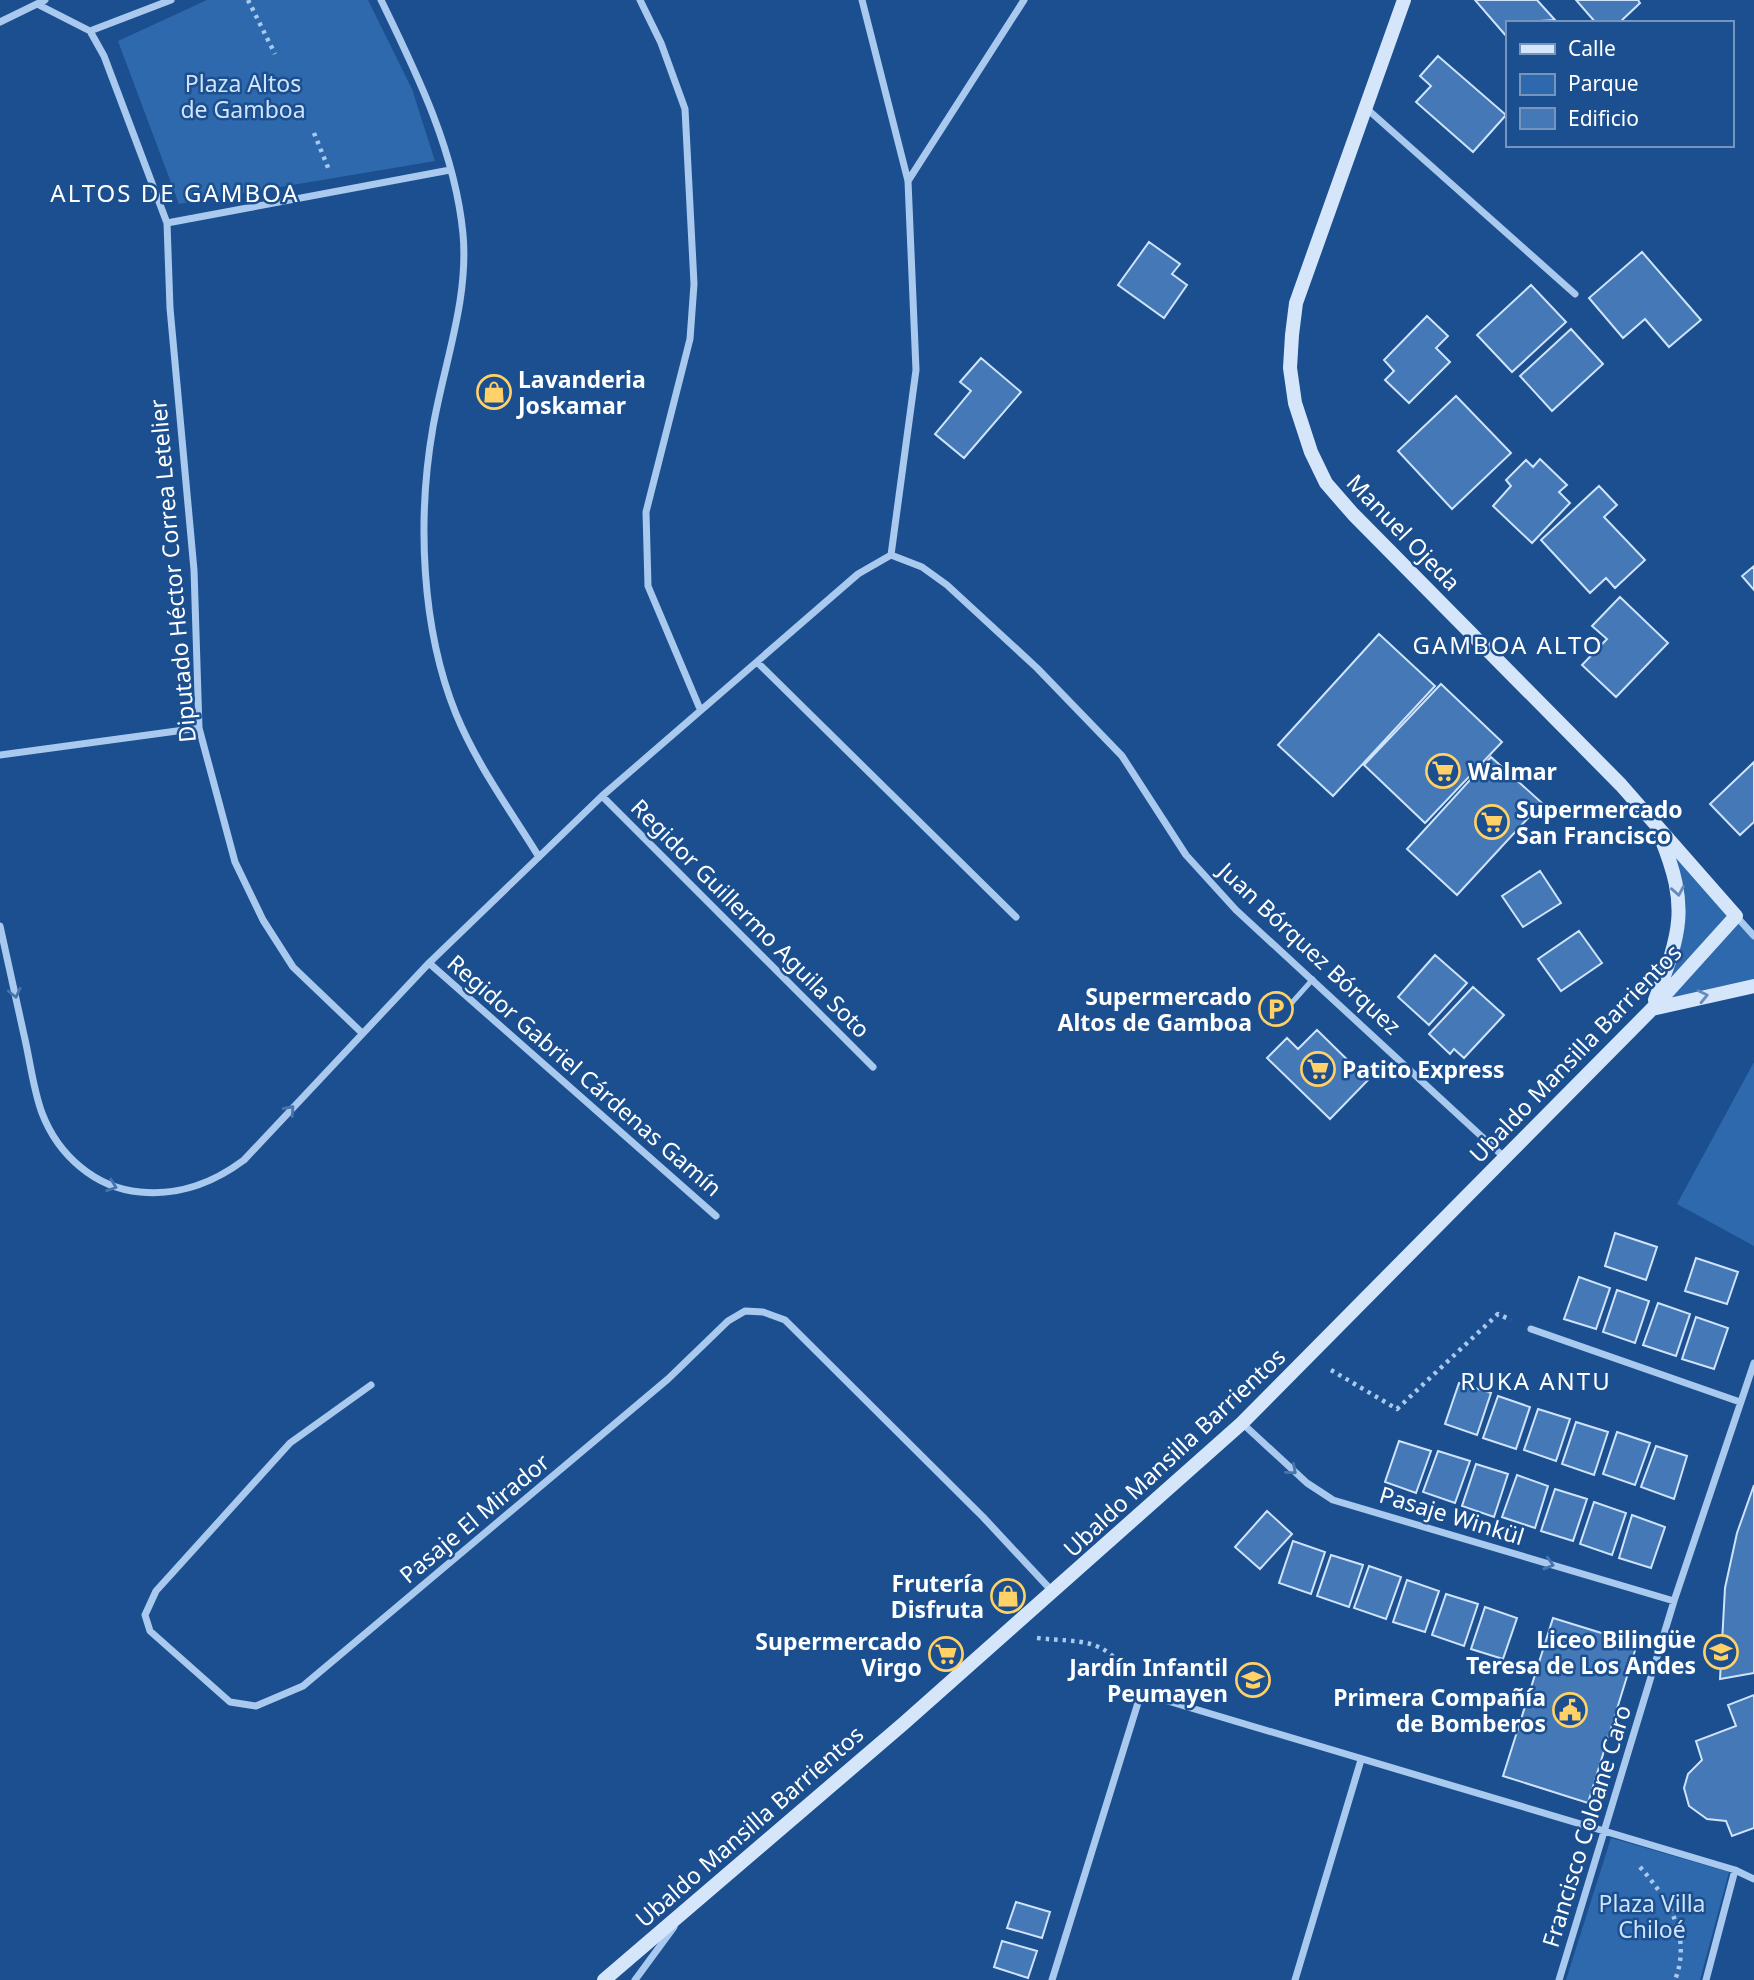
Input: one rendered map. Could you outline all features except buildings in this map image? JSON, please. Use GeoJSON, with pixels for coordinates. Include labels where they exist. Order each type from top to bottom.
{"type":"FeatureCollection","features":[{"type":"Feature","properties":{"kind":"street"},"geometry":{"type":"LineString","coordinates":[[0,22],[42,3],[90,31],[171,0]]}},
{"type":"Feature","properties":{"kind":"street"},"geometry":{"type":"LineString","coordinates":[[381,0],[428,98],[450,170],[463,234],[463,289],[441,381],[426,464],[423,539],[430,605],[441,664],[456,713],[476,756],[539,857]]}},
{"type":"Feature","properties":{"kind":"street"},"geometry":{"type":"LineString","coordinates":[[640,0],[661,43],[685,109],[694,284],[690,339],[646,512],[648,586],[700,709]]}},
{"type":"Feature","properties":{"kind":"street"},"geometry":{"type":"LineString","coordinates":[[0,926],[42,1113],[70,1156],[95,1179],[119,1190],[151,1193],[188,1188],[217,1180],[244,1160],[429,962],[602,796],[858,575],[891,555],[916,370],[908,181],[862,0]]}},
{"type":"Feature","properties":{"kind":"street"},"geometry":{"type":"LineString","coordinates":[[908,181],[1024,0]]}},
{"type":"Feature","properties":{"kind":"street","name":"Manuel Ojeda"},"geometry":{"type":"LineString","coordinates":[[1404,0],[1296,303],[1290,368],[1295,403],[1311,452],[1326,483],[1353,514],[1621,785],[1656,827]]}},
{"type":"Feature","properties":{"kind":"street","name":"Diputado Héctor Correa Letelier"},"geometry":{"type":"LineString","coordinates":[[90,31],[104,56],[167,223],[172,333],[194,570],[200,728],[235,862],[263,920],[293,967],[361,1032]]}},
{"type":"Feature","properties":{"kind":"street"},"geometry":{"type":"LineString","coordinates":[[1366,108],[1575,294]]}},
{"type":"Feature","properties":{"kind":"street"},"geometry":{"type":"LineString","coordinates":[[167,223],[450,170]]}},
{"type":"Feature","properties":{"kind":"street","name":"Juan Bórquez Bórquez"},"geometry":{"type":"LineString","coordinates":[[891,555],[922,567],[947,585],[1037,668],[1122,756],[1186,855],[1236,910],[1506,1158]]}},
{"type":"Feature","properties":{"kind":"street"},"geometry":{"type":"LineString","coordinates":[[758,663],[1016,917]]}},
{"type":"Feature","properties":{"kind":"street"},"geometry":{"type":"LineString","coordinates":[[0,755],[200,728]]}},
{"type":"Feature","properties":{"kind":"street","name":"Regidor Guillermo Aguila Soto"},"geometry":{"type":"LineString","coordinates":[[602,796],[873,1067]]}},
{"type":"Feature","properties":{"kind":"street"},"geometry":{"type":"LineString","coordinates":[[1656,827],[1754,936]]}},
{"type":"Feature","properties":{"kind":"street"},"geometry":{"type":"LineString","coordinates":[[1652,1009],[1672,954],[1681,902],[1675,872],[1656,827]]}},
{"type":"Feature","properties":{"kind":"street","name":"Ubaldo Mansilla Barrientos"},"geometry":{"type":"LineString","coordinates":[[604,1980],[683,1916],[1054,1592],[1242,1423],[1652,1009],[1736,916]]}},
{"type":"Feature","properties":{"kind":"street","name":"Regidor Gabriel Cárdenas Gamín"},"geometry":{"type":"LineString","coordinates":[[429,962],[716,1216]]}},
{"type":"Feature","properties":{"kind":"street"},"geometry":{"type":"LineString","coordinates":[[1652,1009],[1754,986]]}},
{"type":"Feature","properties":{"kind":"street","name":"Pasaje El Mirador"},"geometry":{"type":"LineString","coordinates":[[371,1385],[290,1443],[156,1591],[145,1615],[150,1631],[230,1702],[256,1706],[303,1686],[668,1379],[728,1321],[745,1311],[763,1312],[785,1320],[983,1517],[1054,1592]]}},
{"type":"Feature","properties":{"kind":"street"},"geometry":{"type":"LineString","coordinates":[[1531,1329],[1740,1402]]}},
{"type":"Feature","properties":{"kind":"street","name":"Francisco Coloane Caro"},"geometry":{"type":"LineString","coordinates":[[1559,1980],[1674,1601],[1754,1363]]}},
{"type":"Feature","properties":{"kind":"street","name":"Pasaje Winkül"},"geometry":{"type":"LineString","coordinates":[[1242,1423],[1307,1483],[1333,1500],[1674,1601]]}},
{"type":"Feature","properties":{"kind":"street"},"geometry":{"type":"LineString","coordinates":[[1052,1980],[1141,1693],[1606,1830],[1735,1870],[1754,1879]]}},
{"type":"Feature","properties":{"kind":"street"},"geometry":{"type":"LineString","coordinates":[[1295,1980],[1362,1760]]}},
{"type":"Feature","properties":{"kind":"street"},"geometry":{"type":"LineString","coordinates":[[1706,1980],[1735,1870]]}},
{"type":"Feature","properties":{"kind":"street"},"geometry":{"type":"LineString","coordinates":[[635,1980],[683,1916]]}},
{"type":"Feature","properties":{"kind":"lane"},"geometry":{"type":"LineString","coordinates":[[1280,1016],[1313,979]]}},
{"type":"Feature","properties":{"kind":"path"},"geometry":{"type":"LineString","coordinates":[[248,0],[275,54]]}},
{"type":"Feature","properties":{"kind":"path"},"geometry":{"type":"LineString","coordinates":[[314,133],[337,190]]}},
{"type":"Feature","properties":{"kind":"path"},"geometry":{"type":"LineString","coordinates":[[1309,1358],[1397,1409],[1498,1314],[1531,1329]]}},
{"type":"Feature","properties":{"kind":"path"},"geometry":{"type":"LineString","coordinates":[[1005,1634],[1099,1645],[1116,1655],[1141,1693]]}},
{"type":"Feature","properties":{"kind":"path"},"geometry":{"type":"LineString","coordinates":[[1606,1830],[1658,1888],[1679,1924],[1680,1966],[1675,1980]]}},
{"type":"Feature","properties":{"kind":"green space","name":"Plaza Altos de Gamboa"},"geometry":{"type":"Polygon","coordinates":[[[207,0],[368,0],[412,89],[435,161],[179,204],[118,41],[207,0]]]}},
{"type":"Feature","properties":{"kind":"green space"},"geometry":{"type":"Polygon","coordinates":[[[1656,827],[1754,936],[1754,986],[1652,1009],[1679,927],[1656,827]]]}},
{"type":"Feature","properties":{"kind":"green space"},"geometry":{"type":"Polygon","coordinates":[[[1754,1062],[1754,1246],[1677,1204],[1754,1062]]]}},
{"type":"Feature","properties":{"kind":"green space","name":"Plaza Villa Chiloé"},"geometry":{"type":"Polygon","coordinates":[[[1611,1838],[1729,1872],[1700,1980],[1566,1980],[1611,1838]]]}},
{"type":"Feature","properties":{"kind":"place","name":"Lavanderia Joskamar"},"geometry":{"type":"Point","coordinates":[494,392]}},
{"type":"Feature","properties":{"kind":"place","name":"Walmar"},"geometry":{"type":"Point","coordinates":[1443,771]}},
{"type":"Feature","properties":{"kind":"place","name":"Supermercado San Francisco"},"geometry":{"type":"Point","coordinates":[1492,822]}},
{"type":"Feature","properties":{"kind":"place","name":"Supermercado Altos de Gamboa"},"geometry":{"type":"Point","coordinates":[1276,1009]}},
{"type":"Feature","properties":{"kind":"place","name":"Patito Express"},"geometry":{"type":"Point","coordinates":[1318,1069]}},
{"type":"Feature","properties":{"kind":"place","name":"Frutería Disfruta"},"geometry":{"type":"Point","coordinates":[1008,1596]}},
{"type":"Feature","properties":{"kind":"place","name":"Liceo Bilingüe Teresa de Los Andes"},"geometry":{"type":"Point","coordinates":[1721,1652]}},
{"type":"Feature","properties":{"kind":"place","name":"Supermercado Virgo"},"geometry":{"type":"Point","coordinates":[946,1654]}},
{"type":"Feature","properties":{"kind":"place","name":"Jardín Infantil Peumayen"},"geometry":{"type":"Point","coordinates":[1253,1680]}},
{"type":"Feature","properties":{"kind":"place","name":"Primera Compañía de Bomberos"},"geometry":{"type":"Point","coordinates":[1570,1710]}},
{"type":"Feature","properties":{"kind":"district","name":"ALTOS DE GAMBOA"},"geometry":{"type":"Point","coordinates":[175,192]}},
{"type":"Feature","properties":{"kind":"district","name":"GAMBOA ALTO"},"geometry":{"type":"Point","coordinates":[1508,644]}},
{"type":"Feature","properties":{"kind":"district","name":"RUKA ANTU"},"geometry":{"type":"Point","coordinates":[1536,1380]}}]}
